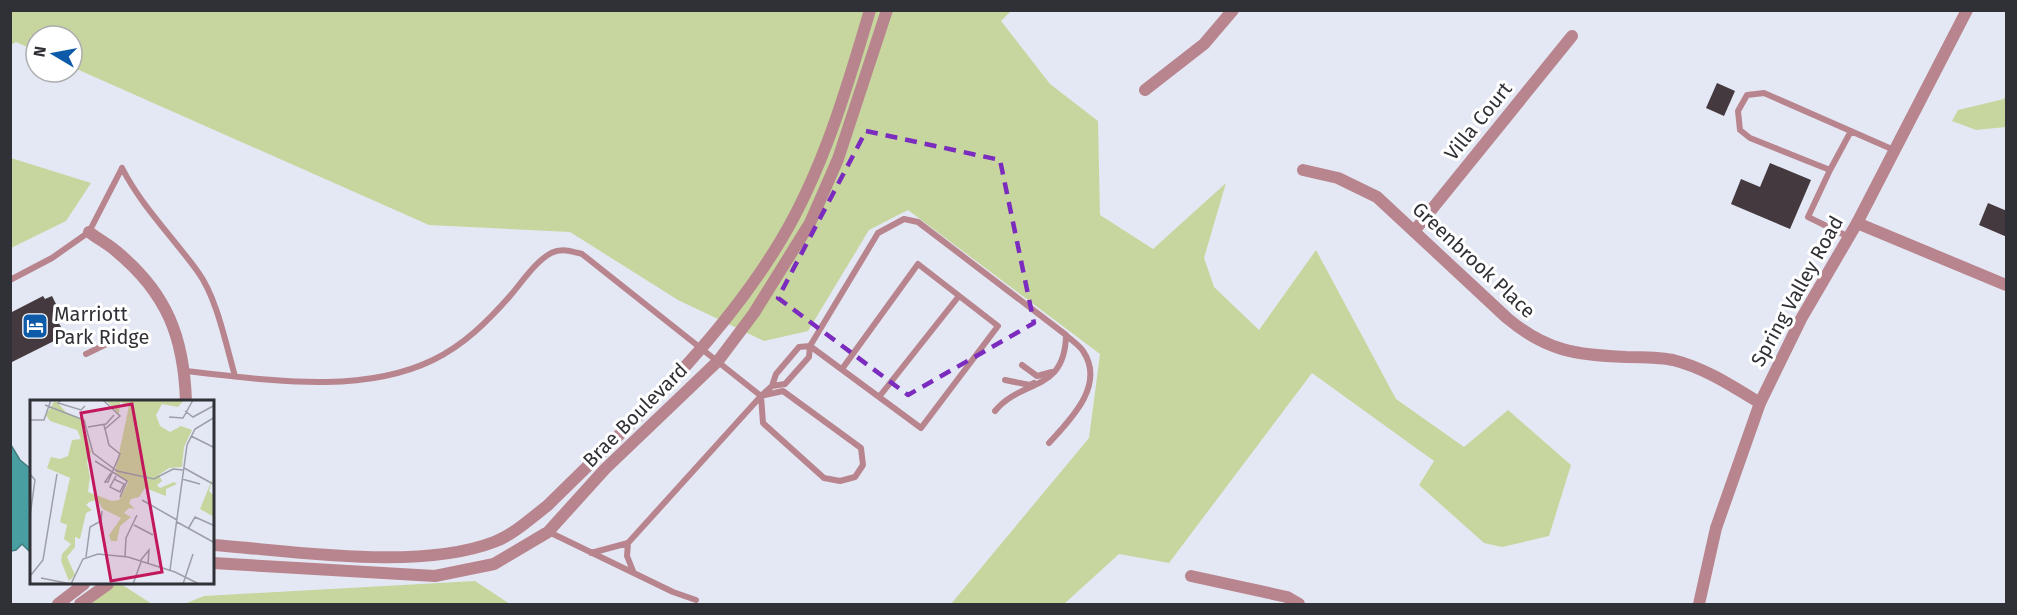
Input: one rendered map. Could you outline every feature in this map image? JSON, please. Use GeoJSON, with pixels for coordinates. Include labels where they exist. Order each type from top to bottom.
{"type":"FeatureCollection","features":[{"type":"Feature","properties":{"kind":"street","name":"Brae Boulevard"},"geometry":{"type":"LineString","coordinates":[[214,545],[354,555],[434,557],[495,542],[521,527],[546,507],[702,350],[781,240],[807,190],[830,134],[870,10]]}},
{"type":"Feature","properties":{"kind":"street","name":"Brae Boulevard"},"geometry":{"type":"LineString","coordinates":[[214,563],[435,576],[494,564],[548,531],[605,469],[717,361],[754,313],[810,223],[853,118],[887,10]]}},
{"type":"Feature","properties":{"kind":"street"},"geometry":{"type":"LineString","coordinates":[[1145,90],[1204,44],[1233,10]]}},
{"type":"Feature","properties":{"kind":"street","name":"Spring Valley Road"},"geometry":{"type":"LineString","coordinates":[[1700,604],[1716,528],[1760,403],[1801,319],[1857,223],[1966,10]]}},
{"type":"Feature","properties":{"kind":"street","name":"Villa Court"},"geometry":{"type":"LineString","coordinates":[[1415,230],[1572,36]]}},
{"type":"Feature","properties":{"kind":"street","name":"Greenbrook Place"},"geometry":{"type":"LineString","coordinates":[[1303,170],[1358,185],[1377,197],[1507,318],[1527,334],[1548,346],[1591,356],[1670,359],[1715,376],[1760,403]]}},
{"type":"Feature","properties":{"kind":"street"},"geometry":{"type":"LineString","coordinates":[[1857,223],[2007,285]]}},
{"type":"Feature","properties":{"kind":"street"},"geometry":{"type":"LineString","coordinates":[[89,232],[116,250],[149,283],[163,303],[174,324],[185,371],[186,400]]}},
{"type":"Feature","properties":{"kind":"street"},"geometry":{"type":"LineString","coordinates":[[1191,576],[1287,597],[1299,604]]}},
{"type":"Feature","properties":{"kind":"street"},"geometry":{"type":"LineString","coordinates":[[58,604],[83,585]]}},
{"type":"Feature","properties":{"kind":"street"},"geometry":{"type":"LineString","coordinates":[[80,604],[107,585]]}},
{"type":"Feature","properties":{"kind":"lane"},"geometry":{"type":"LineString","coordinates":[[1830,170],[1750,138],[1740,130],[1738,111],[1748,95],[1764,93],[1894,150]]}},
{"type":"Feature","properties":{"kind":"lane"},"geometry":{"type":"LineString","coordinates":[[1849,237],[1808,217],[1851,131]]}},
{"type":"Feature","properties":{"kind":"lane"},"geometry":{"type":"LineString","coordinates":[[10,280],[52,258],[89,232],[122,168],[133,190],[199,274],[215,310],[235,376]]}},
{"type":"Feature","properties":{"kind":"lane"},"geometry":{"type":"LineString","coordinates":[[772,386],[785,384],[809,357],[810,346],[878,233],[904,219],[918,222],[1066,335],[1084,352],[1089,370],[1087,396],[1049,443]]}},
{"type":"Feature","properties":{"kind":"lane"},"geometry":{"type":"LineString","coordinates":[[185,371],[311,381],[382,376],[433,360],[478,331],[535,267],[550,254],[564,249],[582,254],[761,396],[763,423],[824,478],[840,481],[855,477],[863,465],[861,448],[783,391],[761,396]]}},
{"type":"Feature","properties":{"kind":"lane"},"geometry":{"type":"LineString","coordinates":[[591,553],[628,543],[772,386],[776,374],[799,347],[810,346],[921,428],[998,326],[918,264],[842,369]]}},
{"type":"Feature","properties":{"kind":"lane"},"geometry":{"type":"LineString","coordinates":[[879,397],[959,296]]}},
{"type":"Feature","properties":{"kind":"lane"},"geometry":{"type":"LineString","coordinates":[[995,411],[1002,402],[1029,390],[1056,371],[1066,351],[1066,335]]}},
{"type":"Feature","properties":{"kind":"lane"},"geometry":{"type":"LineString","coordinates":[[86,354],[123,336]]}},
{"type":"Feature","properties":{"kind":"lane"},"geometry":{"type":"LineString","coordinates":[[1022,365],[1037,376],[1056,371]]}},
{"type":"Feature","properties":{"kind":"lane"},"geometry":{"type":"LineString","coordinates":[[1005,380],[1030,386],[1056,371]]}},
{"type":"Feature","properties":{"kind":"lane"},"geometry":{"type":"LineString","coordinates":[[548,531],[673,592],[696,600]]}},
{"type":"Feature","properties":{"kind":"lane"},"geometry":{"type":"LineString","coordinates":[[628,543],[627,556],[633,571]]}},
{"type":"Feature","properties":{"kind":"highlighted area"},"geometry":{"type":"Polygon","coordinates":[[[866,131],[1000,160],[1034,323],[908,395],[778,298],[866,131]]]}},
{"type":"Feature","properties":{"kind":"green space"},"geometry":{"type":"Polygon","coordinates":[[[11,10],[1011,11],[1001,21],[1050,84],[1098,121],[1100,215],[1153,249],[1226,183],[1204,258],[1214,287],[1259,330],[1316,250],[1396,399],[1464,447],[1508,410],[1571,465],[1549,536],[1502,547],[1484,543],[1419,485],[1434,461],[1312,373],[1169,563],[1119,554],[1064,604],[951,604],[1089,438],[1100,354],[908,210],[869,230],[808,331],[764,341],[678,300],[570,232],[429,225],[84,72],[84,24],[24,24],[24,46],[16,42],[11,45],[11,10]]]}},
{"type":"Feature","properties":{"kind":"green space"},"geometry":{"type":"Polygon","coordinates":[[[2006,94],[2006,127],[1976,130],[1952,121],[1958,110],[2004,99],[2006,94]]]}},
{"type":"Feature","properties":{"kind":"green space"},"geometry":{"type":"Polygon","coordinates":[[[11,158],[91,183],[66,221],[11,248],[11,158]]]}},
{"type":"Feature","properties":{"kind":"green space"},"geometry":{"type":"Polygon","coordinates":[[[475,581],[510,604],[184,604],[204,596],[475,581]]]}},
{"type":"Feature","properties":{"kind":"green space"},"geometry":{"type":"Polygon","coordinates":[[[97,585],[123,585],[152,604],[74,604],[97,585]]]}},
{"type":"Feature","properties":{"kind":"water"},"geometry":{"type":"Polygon","coordinates":[[[11,445],[20,460],[30,468],[30,552],[22,544],[16,550],[11,551],[11,445]]]}},
{"type":"Feature","properties":{"kind":"building"},"geometry":{"type":"Polygon","coordinates":[[[1717,83],[1735,91],[1724,116],[1706,108],[1717,83]]]}},
{"type":"Feature","properties":{"kind":"building"},"geometry":{"type":"Polygon","coordinates":[[[1770,163],[1811,180],[1790,229],[1731,204],[1741,179],[1760,187],[1770,163]]]}},
{"type":"Feature","properties":{"kind":"building"},"geometry":{"type":"Polygon","coordinates":[[[1988,203],[2007,211],[2007,237],[1979,225],[1988,203]]]}},
{"type":"Feature","properties":{"kind":"building","name":"Marriott Park Ridge"},"geometry":{"type":"Polygon","coordinates":[[[43,296],[45,299],[52,296],[61,314],[55,317],[66,335],[10,363],[10,313],[43,296]]]}},
{"type":"Feature","properties":{"kind":"place","name":"Marriott Park Ridge"},"geometry":{"type":"Point","coordinates":[35,326]}}]}
